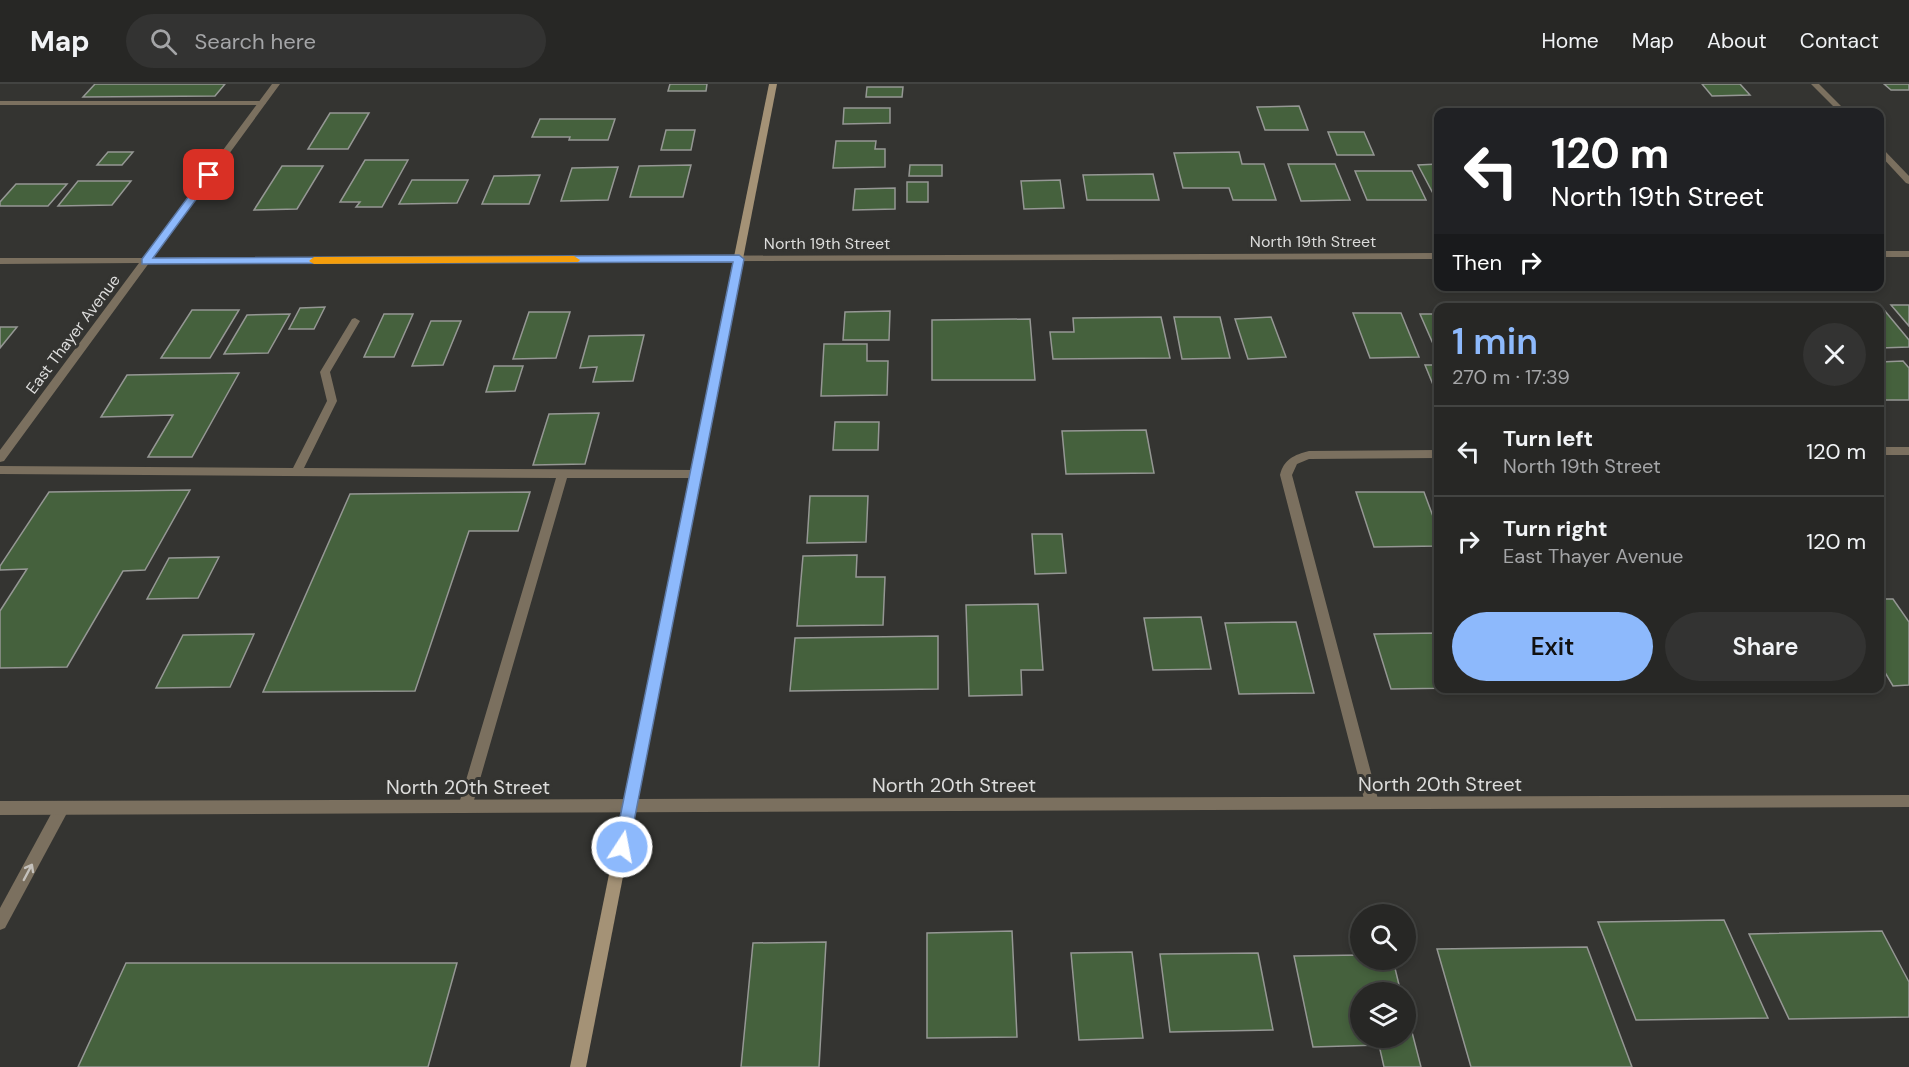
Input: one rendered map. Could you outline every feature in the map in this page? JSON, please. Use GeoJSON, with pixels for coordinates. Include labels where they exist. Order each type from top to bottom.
{"type":"FeatureCollection","features":[{"type":"Feature","properties":{"kind":"street","name":"East Thayer Avenue"},"geometry":{"type":"LineString","coordinates":[[0,458],[276,84]]}},
{"type":"Feature","properties":{"kind":"street"},"geometry":{"type":"LineString","coordinates":[[578,1067],[772,84]]}},
{"type":"Feature","properties":{"kind":"street"},"geometry":{"type":"LineString","coordinates":[[1815,84],[1839,108]]}},
{"type":"Feature","properties":{"kind":"street"},"geometry":{"type":"LineString","coordinates":[[0,103],[262,103]]}},
{"type":"Feature","properties":{"kind":"street"},"geometry":{"type":"LineString","coordinates":[[1884,155],[1909,181]]}},
{"type":"Feature","properties":{"kind":"street"},"geometry":{"type":"LineString","coordinates":[[1884,254],[1909,254]]}},
{"type":"Feature","properties":{"kind":"street","name":"North 19th Street"},"geometry":{"type":"LineString","coordinates":[[0,261],[1434,256]]}},
{"type":"Feature","properties":{"kind":"street"},"geometry":{"type":"LineString","coordinates":[[296,472],[332,401],[325,372],[355,321]]}},
{"type":"Feature","properties":{"kind":"street"},"geometry":{"type":"LineString","coordinates":[[1884,451],[1909,451]]}},
{"type":"Feature","properties":{"kind":"street"},"geometry":{"type":"LineString","coordinates":[[1372,803],[1286,475],[1287,468],[1291,462],[1309,455],[1434,454]]}},
{"type":"Feature","properties":{"kind":"street"},"geometry":{"type":"LineString","coordinates":[[0,470],[696,474]]}},
{"type":"Feature","properties":{"kind":"street"},"geometry":{"type":"LineString","coordinates":[[465,807],[563,474]]}},
{"type":"Feature","properties":{"kind":"street","name":"North 20th Street"},"geometry":{"type":"LineString","coordinates":[[0,808],[1909,801]]}},
{"type":"Feature","properties":{"kind":"street"},"geometry":{"type":"LineString","coordinates":[[0,923],[62,808]]}},
{"type":"Feature","properties":{"kind":"building"},"geometry":{"type":"Polygon","coordinates":[[[95,84],[225,84],[215,96],[83,97],[95,84]]]}},
{"type":"Feature","properties":{"kind":"building"},"geometry":{"type":"Polygon","coordinates":[[[670,84],[707,84],[706,91],[668,91],[670,84]]]}},
{"type":"Feature","properties":{"kind":"building"},"geometry":{"type":"Polygon","coordinates":[[[1702,84],[1740,84],[1750,95],[1712,96],[1702,84]]]}},
{"type":"Feature","properties":{"kind":"building"},"geometry":{"type":"Polygon","coordinates":[[[1884,84],[1909,84],[1909,90],[1891,90],[1884,84]]]}},
{"type":"Feature","properties":{"kind":"building"},"geometry":{"type":"Polygon","coordinates":[[[867,87],[903,87],[902,97],[866,97],[867,87]]]}},
{"type":"Feature","properties":{"kind":"building"},"geometry":{"type":"Polygon","coordinates":[[[1299,106],[1308,130],[1265,130],[1257,107],[1299,106]]]}},
{"type":"Feature","properties":{"kind":"building"},"geometry":{"type":"Polygon","coordinates":[[[844,108],[890,108],[890,123],[843,124],[844,108]]]}},
{"type":"Feature","properties":{"kind":"building"},"geometry":{"type":"Polygon","coordinates":[[[330,113],[369,113],[348,149],[308,149],[330,113]]]}},
{"type":"Feature","properties":{"kind":"building"},"geometry":{"type":"Polygon","coordinates":[[[540,119],[615,119],[608,140],[569,140],[570,137],[532,137],[540,119]]]}},
{"type":"Feature","properties":{"kind":"building"},"geometry":{"type":"Polygon","coordinates":[[[666,130],[695,130],[691,150],[661,150],[666,130]]]}},
{"type":"Feature","properties":{"kind":"building"},"geometry":{"type":"Polygon","coordinates":[[[1328,132],[1364,132],[1374,155],[1337,155],[1328,132]]]}},
{"type":"Feature","properties":{"kind":"building"},"geometry":{"type":"Polygon","coordinates":[[[836,141],[876,141],[875,149],[885,149],[885,167],[833,168],[836,141]]]}},
{"type":"Feature","properties":{"kind":"building"},"geometry":{"type":"Polygon","coordinates":[[[108,152],[133,152],[122,165],[97,165],[108,152]]]}},
{"type":"Feature","properties":{"kind":"building"},"geometry":{"type":"Polygon","coordinates":[[[1239,152],[1242,164],[1264,164],[1276,200],[1233,200],[1229,188],[1183,188],[1174,153],[1239,152]]]}},
{"type":"Feature","properties":{"kind":"building"},"geometry":{"type":"Polygon","coordinates":[[[365,160],[408,160],[382,207],[356,207],[360,202],[340,202],[365,160]]]}},
{"type":"Feature","properties":{"kind":"building"},"geometry":{"type":"Polygon","coordinates":[[[1288,164],[1335,164],[1350,200],[1301,201],[1288,164]]]}},
{"type":"Feature","properties":{"kind":"building"},"geometry":{"type":"Polygon","coordinates":[[[1434,164],[1434,195],[1418,165],[1434,164]]]}},
{"type":"Feature","properties":{"kind":"building"},"geometry":{"type":"Polygon","coordinates":[[[691,165],[683,197],[630,197],[639,166],[691,165]]]}},
{"type":"Feature","properties":{"kind":"building"},"geometry":{"type":"Polygon","coordinates":[[[910,165],[942,165],[942,176],[909,176],[910,165]]]}},
{"type":"Feature","properties":{"kind":"building"},"geometry":{"type":"Polygon","coordinates":[[[282,166],[323,166],[297,209],[254,210],[282,166]]]}},
{"type":"Feature","properties":{"kind":"building"},"geometry":{"type":"Polygon","coordinates":[[[618,167],[608,200],[561,201],[572,168],[618,167]]]}},
{"type":"Feature","properties":{"kind":"building"},"geometry":{"type":"Polygon","coordinates":[[[1355,171],[1412,171],[1426,200],[1367,200],[1355,171]]]}},
{"type":"Feature","properties":{"kind":"building"},"geometry":{"type":"Polygon","coordinates":[[[1153,174],[1159,200],[1087,200],[1083,175],[1153,174]]]}},
{"type":"Feature","properties":{"kind":"building"},"geometry":{"type":"Polygon","coordinates":[[[540,175],[529,204],[482,204],[494,176],[540,175]]]}},
{"type":"Feature","properties":{"kind":"building"},"geometry":{"type":"Polygon","coordinates":[[[412,180],[468,180],[457,203],[399,204],[412,180]]]}},
{"type":"Feature","properties":{"kind":"building"},"geometry":{"type":"Polygon","coordinates":[[[1060,180],[1064,208],[1024,209],[1021,181],[1060,180]]]}},
{"type":"Feature","properties":{"kind":"building"},"geometry":{"type":"Polygon","coordinates":[[[78,181],[131,181],[112,205],[58,206],[78,181]]]}},
{"type":"Feature","properties":{"kind":"building"},"geometry":{"type":"Polygon","coordinates":[[[907,182],[928,182],[928,202],[907,202],[907,182]]]}},
{"type":"Feature","properties":{"kind":"building"},"geometry":{"type":"Polygon","coordinates":[[[16,184],[67,184],[48,206],[0,206],[0,202],[16,184]]]}},
{"type":"Feature","properties":{"kind":"building"},"geometry":{"type":"Polygon","coordinates":[[[895,188],[895,209],[853,210],[855,189],[895,188]]]}},
{"type":"Feature","properties":{"kind":"building"},"geometry":{"type":"Polygon","coordinates":[[[1891,305],[1909,305],[1909,326],[1891,305]]]}},
{"type":"Feature","properties":{"kind":"building"},"geometry":{"type":"Polygon","coordinates":[[[325,307],[314,329],[289,329],[300,308],[325,307]]]}},
{"type":"Feature","properties":{"kind":"building"},"geometry":{"type":"Polygon","coordinates":[[[192,310],[239,310],[210,358],[161,358],[192,310]]]}},
{"type":"Feature","properties":{"kind":"building"},"geometry":{"type":"Polygon","coordinates":[[[1884,310],[1909,340],[1909,347],[1884,348],[1884,310]]]}},
{"type":"Feature","properties":{"kind":"building"},"geometry":{"type":"Polygon","coordinates":[[[890,311],[889,340],[843,340],[845,312],[890,311]]]}},
{"type":"Feature","properties":{"kind":"building"},"geometry":{"type":"Polygon","coordinates":[[[529,312],[570,312],[556,358],[513,359],[529,312]]]}},
{"type":"Feature","properties":{"kind":"building"},"geometry":{"type":"Polygon","coordinates":[[[1353,313],[1401,313],[1419,357],[1370,358],[1353,313]]]}},
{"type":"Feature","properties":{"kind":"building"},"geometry":{"type":"Polygon","coordinates":[[[290,314],[268,353],[224,354],[247,315],[290,314]]]}},
{"type":"Feature","properties":{"kind":"building"},"geometry":{"type":"Polygon","coordinates":[[[384,314],[413,314],[394,357],[364,357],[384,314]]]}},
{"type":"Feature","properties":{"kind":"building"},"geometry":{"type":"Polygon","coordinates":[[[1420,314],[1434,314],[1434,346],[1420,314]]]}},
{"type":"Feature","properties":{"kind":"building"},"geometry":{"type":"Polygon","coordinates":[[[1161,317],[1170,358],[1053,359],[1050,332],[1074,332],[1073,318],[1161,317]]]}},
{"type":"Feature","properties":{"kind":"building"},"geometry":{"type":"Polygon","coordinates":[[[1174,317],[1220,317],[1230,358],[1182,359],[1174,317]]]}},
{"type":"Feature","properties":{"kind":"building"},"geometry":{"type":"Polygon","coordinates":[[[1271,317],[1286,357],[1248,359],[1235,319],[1271,317]]]}},
{"type":"Feature","properties":{"kind":"building"},"geometry":{"type":"Polygon","coordinates":[[[1030,319],[1035,380],[932,380],[932,320],[1030,319]]]}},
{"type":"Feature","properties":{"kind":"building"},"geometry":{"type":"Polygon","coordinates":[[[431,321],[461,321],[443,365],[412,366],[431,321]]]}},
{"type":"Feature","properties":{"kind":"building"},"geometry":{"type":"Polygon","coordinates":[[[0,327],[17,327],[0,348],[0,327]]]}},
{"type":"Feature","properties":{"kind":"building"},"geometry":{"type":"Polygon","coordinates":[[[644,335],[633,381],[593,382],[597,367],[580,368],[589,336],[644,335]]]}},
{"type":"Feature","properties":{"kind":"building"},"geometry":{"type":"Polygon","coordinates":[[[824,344],[867,344],[867,361],[888,361],[887,395],[821,396],[824,344]]]}},
{"type":"Feature","properties":{"kind":"building"},"geometry":{"type":"Polygon","coordinates":[[[1903,361],[1909,368],[1909,400],[1884,400],[1884,362],[1903,361]]]}},
{"type":"Feature","properties":{"kind":"building"},"geometry":{"type":"Polygon","coordinates":[[[1425,365],[1434,365],[1434,387],[1425,365]]]}},
{"type":"Feature","properties":{"kind":"building"},"geometry":{"type":"Polygon","coordinates":[[[494,366],[523,366],[515,391],[486,392],[494,366]]]}},
{"type":"Feature","properties":{"kind":"building"},"geometry":{"type":"Polygon","coordinates":[[[239,373],[192,457],[148,457],[173,415],[101,417],[127,375],[239,373]]]}},
{"type":"Feature","properties":{"kind":"building"},"geometry":{"type":"Polygon","coordinates":[[[599,413],[585,464],[533,465],[549,414],[599,413]]]}},
{"type":"Feature","properties":{"kind":"building"},"geometry":{"type":"Polygon","coordinates":[[[835,422],[879,422],[878,450],[833,450],[835,422]]]}},
{"type":"Feature","properties":{"kind":"building"},"geometry":{"type":"Polygon","coordinates":[[[1146,430],[1154,473],[1066,474],[1062,431],[1146,430]]]}},
{"type":"Feature","properties":{"kind":"building"},"geometry":{"type":"Polygon","coordinates":[[[190,490],[145,570],[123,571],[67,667],[0,668],[0,611],[27,569],[0,570],[0,566],[49,492],[190,490]]]}},
{"type":"Feature","properties":{"kind":"building"},"geometry":{"type":"Polygon","coordinates":[[[530,492],[518,531],[469,531],[415,691],[263,692],[350,494],[530,492]]]}},
{"type":"Feature","properties":{"kind":"building"},"geometry":{"type":"Polygon","coordinates":[[[1356,492],[1424,492],[1434,519],[1434,546],[1374,547],[1356,492]]]}},
{"type":"Feature","properties":{"kind":"building"},"geometry":{"type":"Polygon","coordinates":[[[810,496],[868,496],[866,542],[807,543],[810,496]]]}},
{"type":"Feature","properties":{"kind":"building"},"geometry":{"type":"Polygon","coordinates":[[[1032,534],[1062,534],[1066,573],[1035,574],[1032,534]]]}},
{"type":"Feature","properties":{"kind":"building"},"geometry":{"type":"Polygon","coordinates":[[[857,555],[856,577],[885,577],[883,625],[797,626],[803,556],[857,555]]]}},
{"type":"Feature","properties":{"kind":"building"},"geometry":{"type":"Polygon","coordinates":[[[219,557],[198,598],[147,599],[169,558],[219,557]]]}},
{"type":"Feature","properties":{"kind":"building"},"geometry":{"type":"Polygon","coordinates":[[[1884,599],[1893,599],[1909,622],[1909,685],[1893,686],[1884,671],[1884,599]]]}},
{"type":"Feature","properties":{"kind":"building"},"geometry":{"type":"Polygon","coordinates":[[[1038,604],[1043,670],[1021,670],[1022,695],[969,696],[966,605],[1038,604]]]}},
{"type":"Feature","properties":{"kind":"building"},"geometry":{"type":"Polygon","coordinates":[[[1201,617],[1211,669],[1153,670],[1144,618],[1201,617]]]}},
{"type":"Feature","properties":{"kind":"building"},"geometry":{"type":"Polygon","coordinates":[[[1296,622],[1314,693],[1239,694],[1225,623],[1296,622]]]}},
{"type":"Feature","properties":{"kind":"building"},"geometry":{"type":"Polygon","coordinates":[[[1434,633],[1434,688],[1391,689],[1374,634],[1434,633]]]}},
{"type":"Feature","properties":{"kind":"building"},"geometry":{"type":"Polygon","coordinates":[[[254,634],[230,687],[156,688],[183,635],[254,634]]]}},
{"type":"Feature","properties":{"kind":"building"},"geometry":{"type":"Polygon","coordinates":[[[938,636],[938,689],[790,691],[795,638],[938,636]]]}},
{"type":"Feature","properties":{"kind":"building"},"geometry":{"type":"Polygon","coordinates":[[[1724,920],[1768,1018],[1636,1020],[1598,922],[1724,920]]]}},
{"type":"Feature","properties":{"kind":"building"},"geometry":{"type":"Polygon","coordinates":[[[1012,931],[1017,1037],[927,1038],[927,933],[1012,931]]]}},
{"type":"Feature","properties":{"kind":"building"},"geometry":{"type":"Polygon","coordinates":[[[1882,931],[1909,982],[1909,1017],[1789,1019],[1749,934],[1882,931]]]}},
{"type":"Feature","properties":{"kind":"building"},"geometry":{"type":"Polygon","coordinates":[[[826,942],[819,1067],[741,1067],[753,943],[826,942]]]}},
{"type":"Feature","properties":{"kind":"building"},"geometry":{"type":"Polygon","coordinates":[[[1587,947],[1632,1067],[1471,1067],[1437,949],[1587,947]]]}},
{"type":"Feature","properties":{"kind":"building"},"geometry":{"type":"Polygon","coordinates":[[[1132,952],[1143,1038],[1079,1040],[1071,953],[1132,952]]]}},
{"type":"Feature","properties":{"kind":"building"},"geometry":{"type":"Polygon","coordinates":[[[1258,953],[1273,1030],[1170,1032],[1160,954],[1258,953]]]}},
{"type":"Feature","properties":{"kind":"building"},"geometry":{"type":"Polygon","coordinates":[[[1350,955],[1350,970],[1395,970],[1398,982],[1350,982],[1350,1046],[1313,1047],[1294,956],[1350,955]]]}},
{"type":"Feature","properties":{"kind":"building"},"geometry":{"type":"Polygon","coordinates":[[[126,963],[457,963],[428,1067],[78,1067],[126,963]]]}},
{"type":"Feature","properties":{"kind":"building"},"geometry":{"type":"Polygon","coordinates":[[[1380,1048],[1416,1048],[1421,1067],[1384,1067],[1380,1048]]]}},
{"type":"Feature","properties":{"kind":"slow traffic"},"geometry":{"type":"LineString","coordinates":[[314,261],[574,260]]}},
{"type":"Feature","properties":{"kind":"route"},"geometry":{"type":"LineString","coordinates":[[209,175],[145,261],[739,259],[622,847]]}}]}
